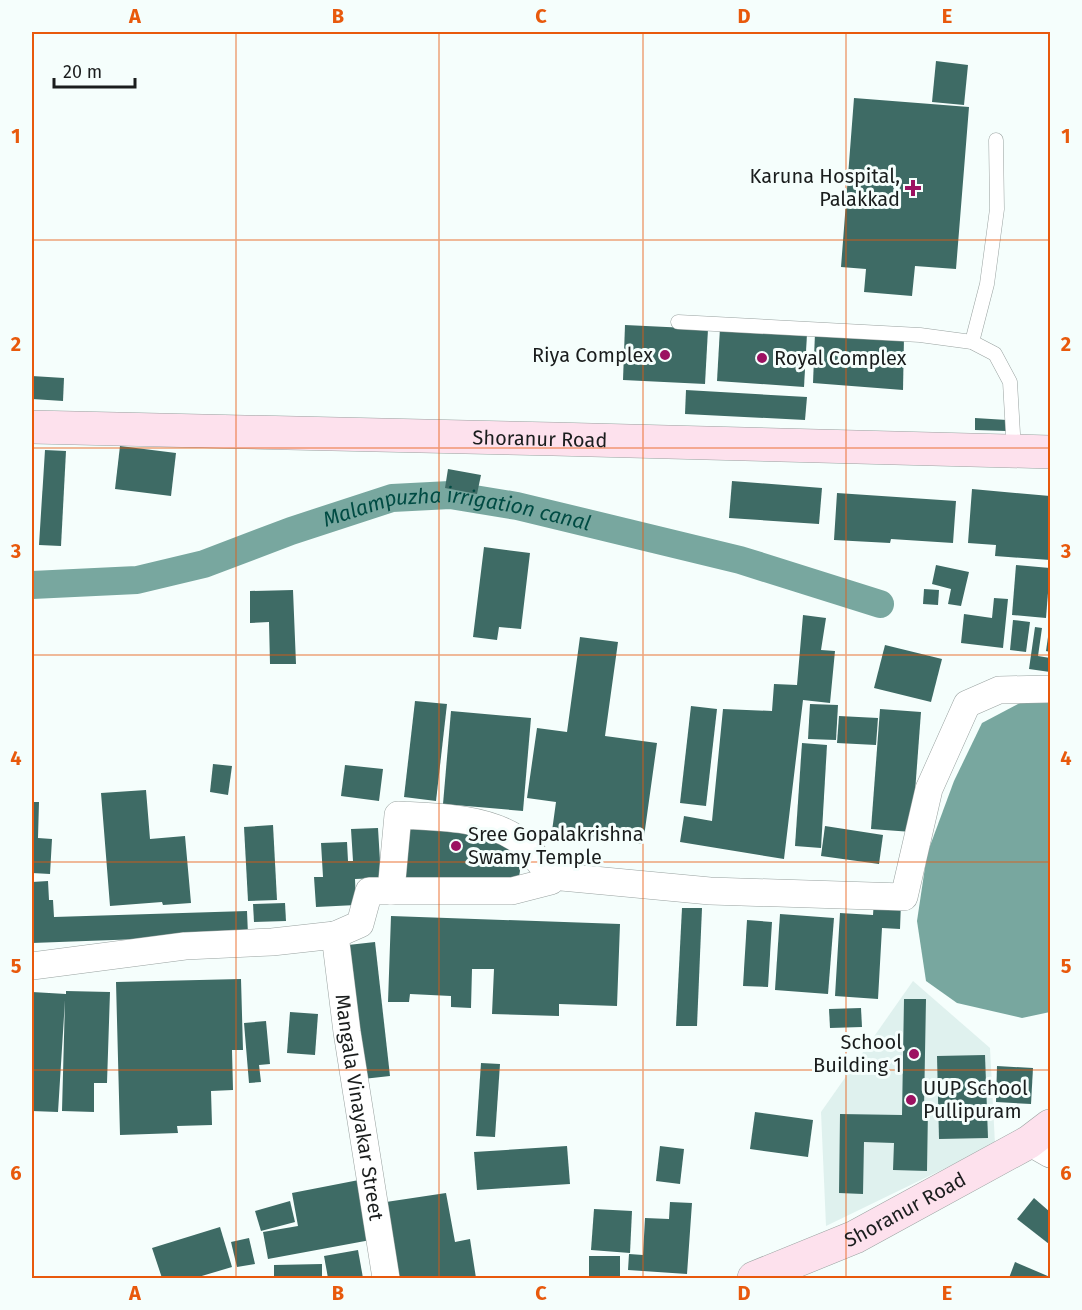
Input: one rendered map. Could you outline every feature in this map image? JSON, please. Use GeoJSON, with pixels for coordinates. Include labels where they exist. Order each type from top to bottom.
{"type":"FeatureCollection","features":[{"type":"Feature","properties":{"kind":"main road","name":"Shoranur Road"},"geometry":{"type":"LineString","coordinates":[[32,427],[1050,452]]}},
{"type":"Feature","properties":{"kind":"main road","name":"Shoranur Road"},"geometry":{"type":"LineString","coordinates":[[756,1278],[855,1237],[1043,1141]]}},
{"type":"Feature","properties":{"kind":"street"},"geometry":{"type":"LineString","coordinates":[[550,876],[710,891],[904,897],[929,789],[967,704],[999,690],[1050,689]]}},
{"type":"Feature","properties":{"kind":"street"},"geometry":{"type":"LineString","coordinates":[[32,966],[185,946],[272,942],[335,935],[360,924],[369,891],[391,891],[512,891],[551,881],[550,876],[518,838],[489,825],[399,815],[391,891]]}},
{"type":"Feature","properties":{"kind":"street","name":"Mangala Vinayakar Street"},"geometry":{"type":"LineString","coordinates":[[335,935],[347,1032],[386,1278]]}},
{"type":"Feature","properties":{"kind":"lane"},"geometry":{"type":"LineString","coordinates":[[972,342],[987,284],[997,209],[996,140]]}},
{"type":"Feature","properties":{"kind":"lane"},"geometry":{"type":"LineString","coordinates":[[678,322],[920,335],[972,342],[995,354],[1010,382],[1014,451]]}},
{"type":"Feature","properties":{"kind":"shaded area"},"geometry":{"type":"Polygon","coordinates":[[[1050,702],[1050,1012],[1022,1018],[957,1003],[926,981],[917,921],[927,854],[954,781],[982,723],[1020,703],[1050,702]]]}},
{"type":"Feature","properties":{"kind":"shaded area","name":"UUP School Pullipuram"},"geometry":{"type":"Polygon","coordinates":[[[913,981],[990,1048],[995,1144],[826,1226],[821,1112],[913,981]]]}},
{"type":"Feature","properties":{"kind":"building"},"geometry":{"type":"Polygon","coordinates":[[[936,61],[968,65],[964,105],[932,102],[936,61]]]}},
{"type":"Feature","properties":{"kind":"building","name":"Karuna Hospital, Palakkad"},"geometry":{"type":"Polygon","coordinates":[[[854,98],[969,107],[956,269],[915,266],[912,296],[864,292],[866,269],[841,267],[854,98]]]}},
{"type":"Feature","properties":{"kind":"building","name":"Riya Complex"},"geometry":{"type":"Polygon","coordinates":[[[625,325],[708,329],[705,384],[623,380],[625,325]]]}},
{"type":"Feature","properties":{"kind":"building","name":"Royal Complex"},"geometry":{"type":"Polygon","coordinates":[[[720,328],[807,334],[804,387],[717,381],[720,328]]]}},
{"type":"Feature","properties":{"kind":"building"},"geometry":{"type":"Polygon","coordinates":[[[815,333],[904,337],[903,390],[813,383],[815,333]]]}},
{"type":"Feature","properties":{"kind":"building"},"geometry":{"type":"Polygon","coordinates":[[[32,376],[64,378],[63,401],[32,399],[32,376]]]}},
{"type":"Feature","properties":{"kind":"building"},"geometry":{"type":"Polygon","coordinates":[[[686,390],[807,397],[805,420],[685,414],[686,390]]]}},
{"type":"Feature","properties":{"kind":"building"},"geometry":{"type":"Polygon","coordinates":[[[975,418],[1007,420],[1006,431],[975,430],[975,418]]]}},
{"type":"Feature","properties":{"kind":"building"},"geometry":{"type":"Polygon","coordinates":[[[120,446],[176,453],[171,496],[115,489],[120,446]]]}},
{"type":"Feature","properties":{"kind":"building"},"geometry":{"type":"Polygon","coordinates":[[[45,450],[66,451],[61,546],[39,545],[45,450]]]}},
{"type":"Feature","properties":{"kind":"building"},"geometry":{"type":"Polygon","coordinates":[[[448,469],[481,475],[477,494],[445,488],[448,469]]]}},
{"type":"Feature","properties":{"kind":"building"},"geometry":{"type":"Polygon","coordinates":[[[732,481],[822,488],[819,524],[729,518],[732,481]]]}},
{"type":"Feature","properties":{"kind":"building"},"geometry":{"type":"Polygon","coordinates":[[[972,489],[1050,496],[1050,560],[995,556],[996,545],[968,543],[972,489]]]}},
{"type":"Feature","properties":{"kind":"building"},"geometry":{"type":"Polygon","coordinates":[[[837,493],[956,501],[953,543],[891,539],[890,543],[834,540],[837,493]]]}},
{"type":"Feature","properties":{"kind":"building"},"geometry":{"type":"Polygon","coordinates":[[[484,547],[530,553],[521,629],[499,627],[497,640],[473,637],[484,547]]]}},
{"type":"Feature","properties":{"kind":"building"},"geometry":{"type":"Polygon","coordinates":[[[936,565],[969,572],[961,606],[948,604],[951,589],[932,584],[936,565]]]}},
{"type":"Feature","properties":{"kind":"building"},"geometry":{"type":"Polygon","coordinates":[[[1016,565],[1050,568],[1046,618],[1012,615],[1016,565]]]}},
{"type":"Feature","properties":{"kind":"building"},"geometry":{"type":"Polygon","coordinates":[[[924,589],[939,590],[938,605],[923,604],[924,589]]]}},
{"type":"Feature","properties":{"kind":"building"},"geometry":{"type":"Polygon","coordinates":[[[293,590],[296,664],[270,664],[269,622],[250,623],[250,591],[293,590]]]}},
{"type":"Feature","properties":{"kind":"building"},"geometry":{"type":"Polygon","coordinates":[[[994,598],[1008,599],[1003,648],[961,643],[964,614],[992,618],[994,598]]]}},
{"type":"Feature","properties":{"kind":"building"},"geometry":{"type":"Polygon","coordinates":[[[803,615],[826,618],[821,650],[835,651],[830,703],[803,700],[784,859],[680,842],[684,816],[712,821],[723,709],[772,711],[774,684],[797,685],[803,615]]]}},
{"type":"Feature","properties":{"kind":"building"},"geometry":{"type":"Polygon","coordinates":[[[1013,620],[1030,622],[1026,652],[1010,650],[1013,620]]]}},
{"type":"Feature","properties":{"kind":"building"},"geometry":{"type":"Polygon","coordinates":[[[1035,627],[1042,628],[1038,656],[1050,658],[1050,672],[1029,669],[1035,627]]]}},
{"type":"Feature","properties":{"kind":"building"},"geometry":{"type":"Polygon","coordinates":[[[1050,630],[1050,652],[1046,651],[1050,630]]]}},
{"type":"Feature","properties":{"kind":"building"},"geometry":{"type":"Polygon","coordinates":[[[580,637],[618,642],[605,736],[657,743],[643,844],[552,831],[556,802],[527,798],[537,728],[567,732],[580,637]]]}},
{"type":"Feature","properties":{"kind":"building"},"geometry":{"type":"Polygon","coordinates":[[[885,645],[942,659],[931,702],[874,688],[885,645]]]}},
{"type":"Feature","properties":{"kind":"building"},"geometry":{"type":"Polygon","coordinates":[[[415,701],[447,704],[436,801],[404,797],[415,701]]]}},
{"type":"Feature","properties":{"kind":"building"},"geometry":{"type":"Polygon","coordinates":[[[810,704],[838,705],[836,740],[808,739],[810,704]]]}},
{"type":"Feature","properties":{"kind":"building"},"geometry":{"type":"Polygon","coordinates":[[[691,706],[717,709],[706,806],[680,803],[691,706]]]}},
{"type":"Feature","properties":{"kind":"building"},"geometry":{"type":"Polygon","coordinates":[[[880,709],[921,712],[912,832],[871,829],[880,709]]]}},
{"type":"Feature","properties":{"kind":"building"},"geometry":{"type":"Polygon","coordinates":[[[451,711],[531,718],[523,811],[443,804],[451,711]]]}},
{"type":"Feature","properties":{"kind":"building"},"geometry":{"type":"Polygon","coordinates":[[[839,716],[878,718],[876,745],[837,743],[839,716]]]}},
{"type":"Feature","properties":{"kind":"building"},"geometry":{"type":"Polygon","coordinates":[[[802,743],[827,745],[821,848],[795,846],[802,743]]]}},
{"type":"Feature","properties":{"kind":"building"},"geometry":{"type":"Polygon","coordinates":[[[213,764],[232,766],[228,795],[210,792],[213,764]]]}},
{"type":"Feature","properties":{"kind":"building"},"geometry":{"type":"Polygon","coordinates":[[[345,765],[383,769],[379,801],[341,796],[345,765]]]}},
{"type":"Feature","properties":{"kind":"building"},"geometry":{"type":"Polygon","coordinates":[[[146,790],[150,839],[185,836],[191,903],[163,905],[162,902],[110,906],[101,793],[146,790]]]}},
{"type":"Feature","properties":{"kind":"building"},"geometry":{"type":"Polygon","coordinates":[[[32,802],[39,802],[38,838],[52,839],[50,874],[32,873],[32,802]]]}},
{"type":"Feature","properties":{"kind":"building"},"geometry":{"type":"Polygon","coordinates":[[[273,825],[277,900],[248,901],[244,827],[273,825]]]}},
{"type":"Feature","properties":{"kind":"building","name":"Sree Gopalakrishna Swamy Temple"},"geometry":{"type":"Polygon","coordinates":[[[407,826],[494,835],[522,858],[519,877],[399,880],[407,826]]]}},
{"type":"Feature","properties":{"kind":"building"},"geometry":{"type":"Polygon","coordinates":[[[825,826],[883,835],[879,864],[821,856],[825,826]]]}},
{"type":"Feature","properties":{"kind":"building"},"geometry":{"type":"Polygon","coordinates":[[[378,828],[381,878],[355,879],[356,905],[316,907],[314,877],[323,877],[321,843],[347,842],[348,861],[353,861],[351,829],[378,828]]]}},
{"type":"Feature","properties":{"kind":"building"},"geometry":{"type":"Polygon","coordinates":[[[48,881],[49,900],[53,900],[54,917],[247,911],[248,935],[32,943],[32,882],[48,881]]]}},
{"type":"Feature","properties":{"kind":"building"},"geometry":{"type":"Polygon","coordinates":[[[874,900],[901,902],[900,929],[882,928],[878,999],[835,996],[840,913],[873,915],[874,900]]]}},
{"type":"Feature","properties":{"kind":"building"},"geometry":{"type":"Polygon","coordinates":[[[285,903],[286,921],[254,922],[253,904],[285,903]]]}},
{"type":"Feature","properties":{"kind":"building"},"geometry":{"type":"Polygon","coordinates":[[[682,908],[702,908],[697,1026],[676,1026],[682,908]]]}},
{"type":"Feature","properties":{"kind":"building"},"geometry":{"type":"Polygon","coordinates":[[[780,914],[834,918],[828,994],[775,990],[780,914]]]}},
{"type":"Feature","properties":{"kind":"building"},"geometry":{"type":"Polygon","coordinates":[[[391,916],[620,924],[617,1006],[559,1004],[559,1016],[492,1014],[494,969],[472,969],[471,1008],[451,1007],[451,996],[410,994],[409,1002],[388,1002],[391,916]]]}},
{"type":"Feature","properties":{"kind":"building"},"geometry":{"type":"Polygon","coordinates":[[[747,920],[772,922],[768,987],[743,986],[747,920]]]}},
{"type":"Feature","properties":{"kind":"building"},"geometry":{"type":"Polygon","coordinates":[[[375,942],[390,1076],[363,1079],[348,945],[375,942]]]}},
{"type":"Feature","properties":{"kind":"building"},"geometry":{"type":"Polygon","coordinates":[[[241,979],[243,1050],[232,1050],[233,1090],[211,1091],[212,1125],[177,1126],[178,1133],[120,1135],[116,982],[241,979]]]}},
{"type":"Feature","properties":{"kind":"building"},"geometry":{"type":"Polygon","coordinates":[[[66,991],[110,992],[107,1083],[94,1083],[94,1112],[62,1111],[65,1000],[58,1112],[32,1111],[32,992],[66,994],[66,991]]]}},
{"type":"Feature","properties":{"kind":"building","name":"School Building 1"},"geometry":{"type":"Polygon","coordinates":[[[904,999],[926,999],[924,1108],[928,1108],[927,1171],[893,1170],[894,1143],[864,1142],[863,1194],[839,1193],[840,1114],[902,1115],[904,999]]]}},
{"type":"Feature","properties":{"kind":"building"},"geometry":{"type":"Polygon","coordinates":[[[861,1008],[862,1027],[830,1028],[829,1009],[861,1008]]]}},
{"type":"Feature","properties":{"kind":"building"},"geometry":{"type":"Polygon","coordinates":[[[290,1012],[318,1014],[315,1055],[287,1053],[290,1012]]]}},
{"type":"Feature","properties":{"kind":"building"},"geometry":{"type":"Polygon","coordinates":[[[266,1021],[270,1064],[259,1065],[261,1082],[249,1083],[244,1023],[266,1021]]]}},
{"type":"Feature","properties":{"kind":"building"},"geometry":{"type":"Polygon","coordinates":[[[985,1055],[988,1138],[939,1139],[937,1056],[985,1055]]]}},
{"type":"Feature","properties":{"kind":"building"},"geometry":{"type":"Polygon","coordinates":[[[481,1063],[500,1064],[495,1137],[476,1136],[481,1063]]]}},
{"type":"Feature","properties":{"kind":"building"},"geometry":{"type":"Polygon","coordinates":[[[997,1066],[1033,1068],[1031,1104],[996,1102],[997,1066]]]}},
{"type":"Feature","properties":{"kind":"building"},"geometry":{"type":"Polygon","coordinates":[[[755,1112],[813,1120],[808,1157],[750,1149],[755,1112]]]}},
{"type":"Feature","properties":{"kind":"building"},"geometry":{"type":"Polygon","coordinates":[[[567,1146],[570,1184],[477,1190],[474,1152],[567,1146]]]}},
{"type":"Feature","properties":{"kind":"building"},"geometry":{"type":"Polygon","coordinates":[[[660,1146],[684,1149],[680,1184],[656,1181],[660,1146]]]}},
{"type":"Feature","properties":{"kind":"building"},"geometry":{"type":"Polygon","coordinates":[[[364,1179],[376,1239],[268,1259],[263,1232],[298,1226],[292,1193],[364,1179]]]}},
{"type":"Feature","properties":{"kind":"building"},"geometry":{"type":"Polygon","coordinates":[[[446,1193],[455,1242],[470,1239],[476,1278],[399,1278],[386,1202],[446,1193]]]}},
{"type":"Feature","properties":{"kind":"building"},"geometry":{"type":"Polygon","coordinates":[[[1034,1198],[1050,1212],[1049,1244],[1017,1219],[1034,1198]]]}},
{"type":"Feature","properties":{"kind":"building"},"geometry":{"type":"Polygon","coordinates":[[[290,1201],[295,1222],[261,1231],[255,1211],[290,1201]]]}},
{"type":"Feature","properties":{"kind":"building"},"geometry":{"type":"Polygon","coordinates":[[[670,1202],[692,1203],[687,1274],[628,1270],[629,1254],[643,1255],[645,1218],[669,1219],[670,1202]]]}},
{"type":"Feature","properties":{"kind":"building"},"geometry":{"type":"Polygon","coordinates":[[[594,1209],[632,1211],[630,1253],[591,1250],[594,1209]]]}},
{"type":"Feature","properties":{"kind":"building"},"geometry":{"type":"Polygon","coordinates":[[[220,1227],[232,1267],[195,1278],[162,1278],[152,1248],[220,1227]]]}},
{"type":"Feature","properties":{"kind":"building"},"geometry":{"type":"Polygon","coordinates":[[[249,1238],[255,1264],[237,1267],[231,1242],[249,1238]]]}},
{"type":"Feature","properties":{"kind":"building"},"geometry":{"type":"Polygon","coordinates":[[[358,1250],[363,1278],[328,1278],[324,1256],[358,1250]]]}},
{"type":"Feature","properties":{"kind":"building"},"geometry":{"type":"Polygon","coordinates":[[[589,1256],[620,1256],[620,1278],[589,1278],[589,1256]]]}},
{"type":"Feature","properties":{"kind":"building"},"geometry":{"type":"Polygon","coordinates":[[[1015,1262],[1050,1277],[1050,1278],[1009,1278],[1015,1262]]]}},
{"type":"Feature","properties":{"kind":"building"},"geometry":{"type":"Polygon","coordinates":[[[322,1264],[322,1278],[274,1278],[274,1265],[322,1264]]]}},
{"type":"Feature","properties":{"kind":"waterway","name":"Malampuzha irrigation canal"},"geometry":{"type":"LineString","coordinates":[[32,585],[137,580],[204,564],[291,531],[392,498],[450,495],[517,506],[740,560],[880,604]]}},
{"type":"Feature","properties":{"kind":"place","name":"Karuna Hospital, Palakkad"},"geometry":{"type":"Point","coordinates":[913,188]}},
{"type":"Feature","properties":{"kind":"place","name":"Riya Complex"},"geometry":{"type":"Point","coordinates":[665,355]}},
{"type":"Feature","properties":{"kind":"place","name":"Royal Complex"},"geometry":{"type":"Point","coordinates":[762,358]}},
{"type":"Feature","properties":{"kind":"place","name":"Sree Gopalakrishna Swamy Temple"},"geometry":{"type":"Point","coordinates":[456,846]}},
{"type":"Feature","properties":{"kind":"place","name":"School Building 1"},"geometry":{"type":"Point","coordinates":[914,1054]}},
{"type":"Feature","properties":{"kind":"place","name":"UUP School Pullipuram"},"geometry":{"type":"Point","coordinates":[911,1100]}}]}
